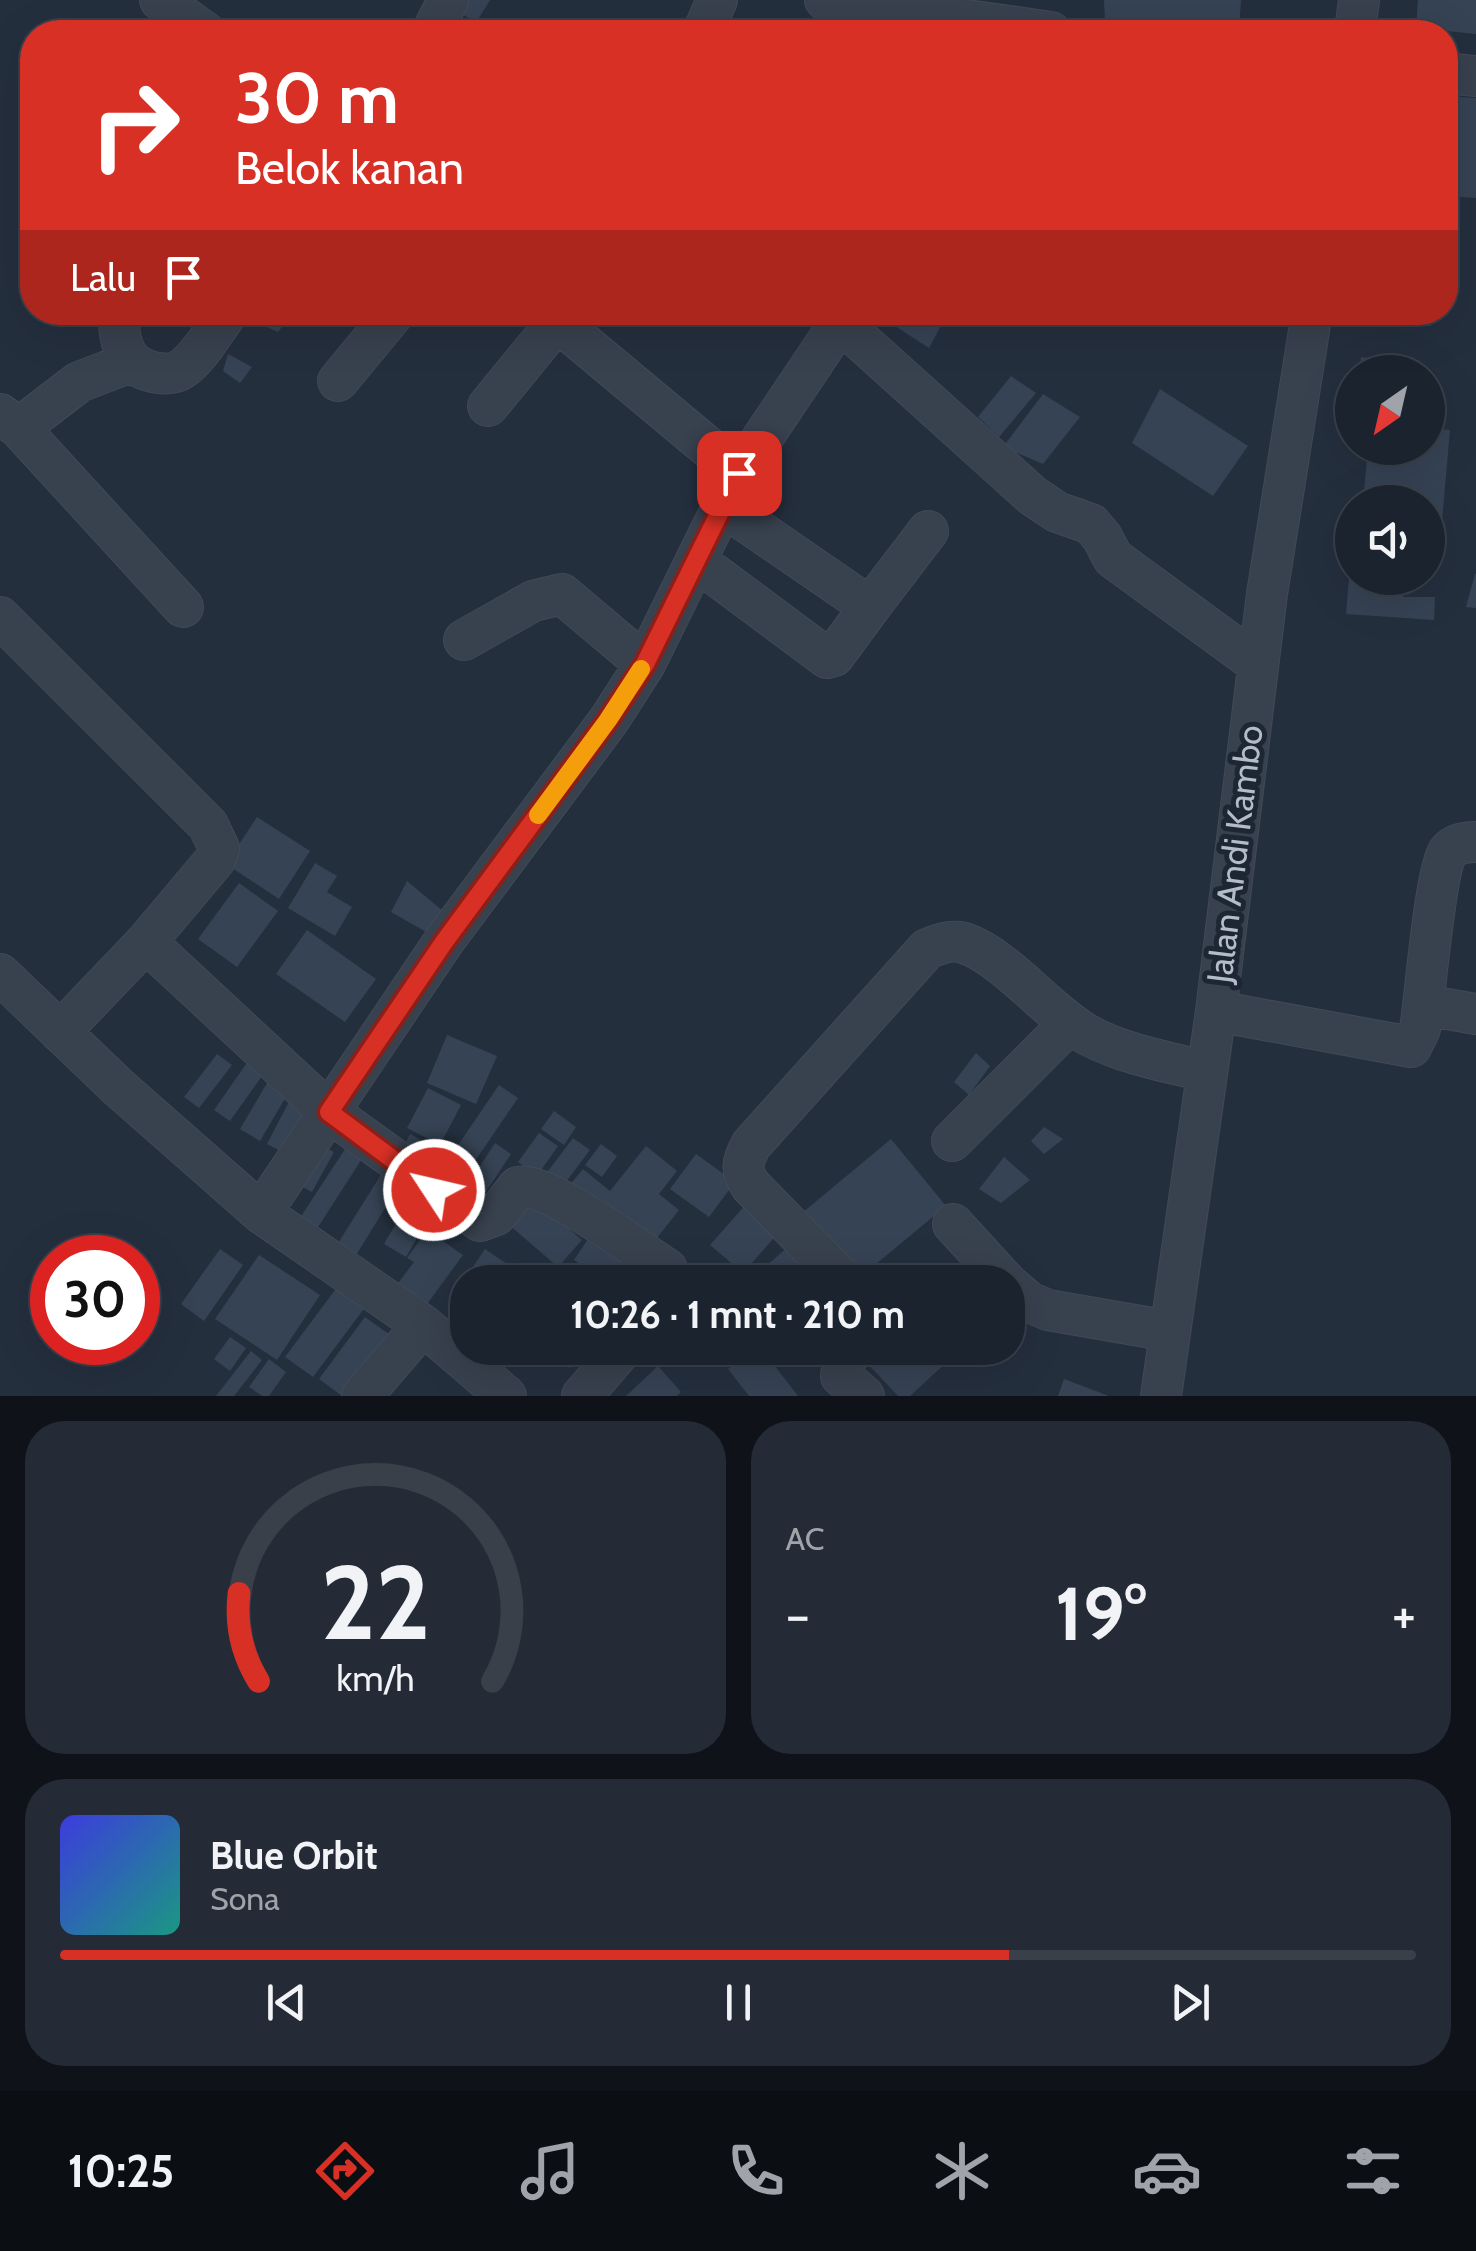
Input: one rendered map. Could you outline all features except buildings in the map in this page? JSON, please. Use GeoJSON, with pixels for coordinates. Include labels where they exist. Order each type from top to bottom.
{"type":"FeatureCollection","features":[{"type":"Feature","properties":{"kind":"street"},"geometry":{"type":"LineString","coordinates":[[160,0],[188,20]]}},
{"type":"Feature","properties":{"kind":"street"},"geometry":{"type":"LineString","coordinates":[[826,0],[996,20]]}},
{"type":"Feature","properties":{"kind":"street"},"geometry":{"type":"LineString","coordinates":[[120,325],[124,352],[130,362],[152,372],[180,371],[217,325]]}},
{"type":"Feature","properties":{"kind":"street"},"geometry":{"type":"LineString","coordinates":[[338,381],[384,325]]}},
{"type":"Feature","properties":{"kind":"street"},"geometry":{"type":"LineString","coordinates":[[488,406],[549,325]]}},
{"type":"Feature","properties":{"kind":"street"},"geometry":{"type":"LineString","coordinates":[[565,325],[731,490],[870,607]]}},
{"type":"Feature","properties":{"kind":"street"},"geometry":{"type":"LineString","coordinates":[[261,1213],[434,956],[645,664],[731,490],[838,325]]}},
{"type":"Feature","properties":{"kind":"street"},"geometry":{"type":"LineString","coordinates":[[851,325],[1033,496],[1057,512],[1091,524],[1114,558],[1258,664]]}},
{"type":"Feature","properties":{"kind":"street","name":"Jalan Andi Kambo"},"geometry":{"type":"LineString","coordinates":[[1161,1396],[1216,1011],[1258,664],[1310,325]]}},
{"type":"Feature","properties":{"kind":"street"},"geometry":{"type":"LineString","coordinates":[[130,362],[79,382],[9,421],[183,606]]}},
{"type":"Feature","properties":{"kind":"street"},"geometry":{"type":"LineString","coordinates":[[698,562],[827,658],[834,656],[928,531]]}},
{"type":"Feature","properties":{"kind":"street"},"geometry":{"type":"LineString","coordinates":[[464,640],[534,601],[562,594],[645,664]]}},
{"type":"Feature","properties":{"kind":"street"},"geometry":{"type":"LineString","coordinates":[[0,617],[216,835],[220,848],[215,860],[146,942],[60,1032]]}},
{"type":"Feature","properties":{"kind":"street"},"geometry":{"type":"LineString","coordinates":[[1216,1011],[1412,1047],[1420,1029],[1446,854],[1459,844],[1476,842]]}},
{"type":"Feature","properties":{"kind":"street"},"geometry":{"type":"LineString","coordinates":[[146,942],[329,1112],[480,1221],[496,1215],[518,1187],[534,1186],[582,1212],[659,1265]]}},
{"type":"Feature","properties":{"kind":"street"},"geometry":{"type":"LineString","coordinates":[[828,1265],[751,1186],[742,1172],[742,1160],[750,1145],[927,949],[938,944],[965,943],[998,964],[1069,1024],[1108,1043],[1206,1072]]}},
{"type":"Feature","properties":{"kind":"street"},"geometry":{"type":"LineString","coordinates":[[0,974],[261,1213],[423,1325],[506,1396]]}},
{"type":"Feature","properties":{"kind":"street"},"geometry":{"type":"LineString","coordinates":[[1424,1005],[1476,1014]]}},
{"type":"Feature","properties":{"kind":"street"},"geometry":{"type":"LineString","coordinates":[[952,1141],[1069,1024]]}},
{"type":"Feature","properties":{"kind":"street"},"geometry":{"type":"LineString","coordinates":[[953,1224],[990,1265]]}},
{"type":"Feature","properties":{"kind":"street"},"geometry":{"type":"LineString","coordinates":[[1025,1298],[1048,1310],[1169,1331]]}},
{"type":"Feature","properties":{"kind":"street"},"geometry":{"type":"LineString","coordinates":[[362,1396],[423,1325]]}},
{"type":"Feature","properties":{"kind":"street"},"geometry":{"type":"LineString","coordinates":[[582,1396],[608,1365]]}},
{"type":"Feature","properties":{"kind":"street"},"geometry":{"type":"LineString","coordinates":[[843,1365],[841,1376],[864,1396]]}},
{"type":"Feature","properties":{"kind":"slow traffic"},"geometry":{"type":"LineString","coordinates":[[538,815],[641,669]]}},
{"type":"Feature","properties":{"kind":"route"},"geometry":{"type":"LineString","coordinates":[[434,1190],[329,1112],[444,942],[645,664],[739,473]]}}]}
